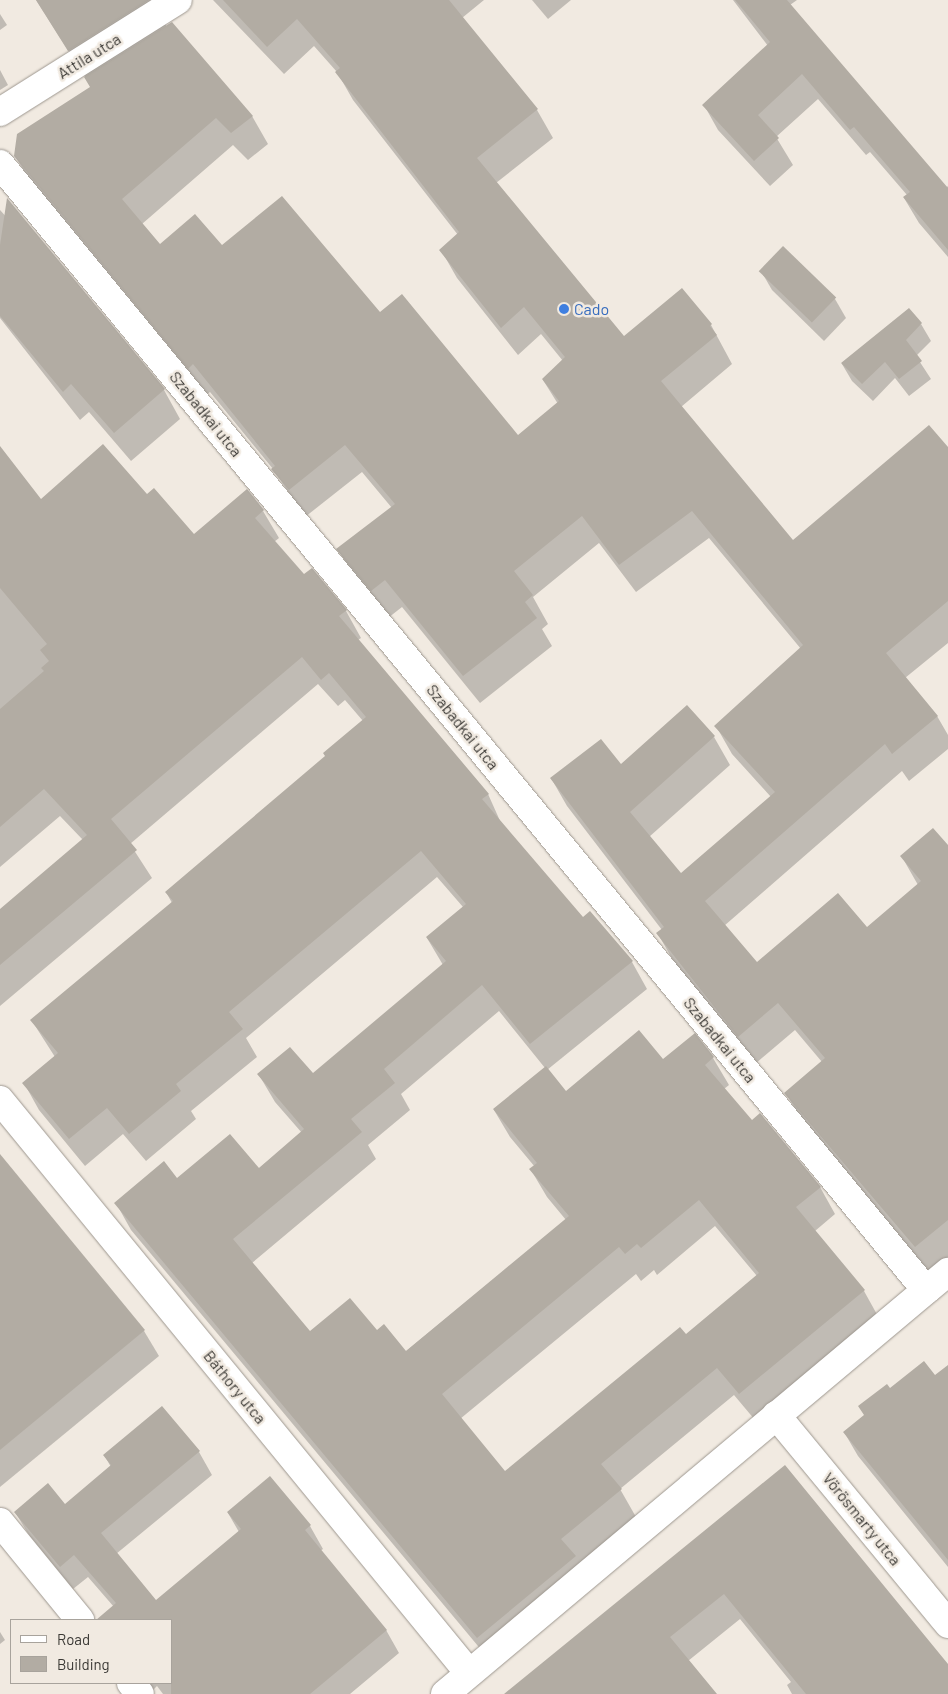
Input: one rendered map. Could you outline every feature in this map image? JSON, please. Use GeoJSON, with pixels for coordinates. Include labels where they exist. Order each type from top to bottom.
{"type":"FeatureCollection","features":[{"type":"Feature","properties":{"kind":"street","name":"Attila utca"},"geometry":{"type":"LineString","coordinates":[[0,112],[178,0]]}},
{"type":"Feature","properties":{"kind":"street","name":"Szabadkai utca"},"geometry":{"type":"LineString","coordinates":[[0,164],[926,1290]]}},
{"type":"Feature","properties":{"kind":"street","name":"Báthory utca"},"geometry":{"type":"LineString","coordinates":[[0,1100],[470,1673]]}},
{"type":"Feature","properties":{"kind":"street"},"geometry":{"type":"LineString","coordinates":[[445,1694],[948,1272]]}},
{"type":"Feature","properties":{"kind":"street","name":"Vörösmarty utca"},"geometry":{"type":"LineString","coordinates":[[776,1415],[948,1624]]}},
{"type":"Feature","properties":{"kind":"street"},"geometry":{"type":"LineString","coordinates":[[0,1522],[79,1619]]}},
{"type":"Feature","properties":{"kind":"street"},"geometry":{"type":"LineString","coordinates":[[132,1684],[140,1694]]}},
{"type":"Feature","properties":{"kind":"building"},"geometry":{"type":"Polygon","coordinates":[[[36,0],[149,0],[68,51],[36,0]]]}},
{"type":"Feature","properties":{"kind":"building"},"geometry":{"type":"Polygon","coordinates":[[[223,0],[449,0],[538,109],[477,158],[624,336],[682,288],[712,324],[710,326],[717,335],[661,381],[793,540],[929,425],[948,447],[948,601],[886,653],[938,716],[892,754],[885,744],[705,901],[757,962],[838,893],[867,927],[921,881],[900,856],[933,828],[948,845],[948,1220],[915,1247],[784,1093],[825,1058],[778,1003],[738,1037],[656,933],[664,927],[550,778],[601,739],[621,764],[687,705],[715,736],[630,812],[681,873],[775,792],[714,726],[803,645],[692,511],[619,565],[582,516],[514,571],[533,595],[525,602],[537,618],[463,676],[385,580],[371,591],[336,549],[395,504],[345,445],[289,490],[271,469],[275,466],[193,364],[188,369],[14,156],[17,134],[90,87],[84,77],[172,22],[253,116],[231,133],[216,118],[122,199],[160,244],[195,214],[222,245],[282,196],[380,312],[402,294],[518,435],[559,401],[542,379],[565,357],[524,307],[501,328],[439,250],[459,232],[335,72],[340,68],[297,19],[267,47],[223,0]]]}},
{"type":"Feature","properties":{"kind":"building"},"geometry":{"type":"Polygon","coordinates":[[[735,0],[787,0],[948,188],[948,250],[903,197],[910,192],[854,127],[850,130],[802,74],[758,115],[779,138],[754,161],[702,105],[770,42],[735,0]]]}},
{"type":"Feature","properties":{"kind":"building"},"geometry":{"type":"Polygon","coordinates":[[[7,198],[165,389],[114,433],[71,384],[63,392],[0,316],[0,245],[7,198]]]}},
{"type":"Feature","properties":{"kind":"building"},"geometry":{"type":"Polygon","coordinates":[[[783,246],[836,297],[812,323],[759,271],[783,246]]]}},
{"type":"Feature","properties":{"kind":"building"},"geometry":{"type":"Polygon","coordinates":[[[909,308],[922,323],[906,340],[922,361],[899,379],[885,362],[862,384],[841,363],[909,308]]]}},
{"type":"Feature","properties":{"kind":"building"},"geometry":{"type":"Polygon","coordinates":[[[103,444],[147,494],[154,488],[194,534],[247,489],[264,510],[255,518],[304,574],[312,568],[347,610],[339,616],[489,794],[482,799],[583,917],[590,911],[633,961],[530,1044],[482,985],[384,1069],[395,1083],[351,1119],[362,1132],[233,1239],[310,1331],[350,1298],[377,1330],[384,1324],[406,1351],[569,1216],[529,1169],[537,1163],[493,1109],[546,1066],[566,1091],[639,1030],[663,1059],[695,1033],[714,1057],[705,1065],[752,1120],[760,1113],[821,1187],[796,1207],[865,1290],[739,1394],[717,1368],[601,1464],[622,1489],[561,1539],[576,1556],[477,1638],[114,1203],[164,1161],[177,1178],[230,1134],[259,1168],[304,1129],[257,1074],[290,1047],[313,1073],[446,961],[426,937],[466,904],[421,851],[229,1012],[243,1029],[176,1084],[181,1091],[129,1134],[107,1108],[69,1139],[22,1083],[58,1053],[30,1020],[173,901],[165,892],[325,756],[323,753],[366,717],[329,673],[321,680],[302,657],[111,819],[137,850],[0,965],[0,909],[87,835],[44,789],[0,827],[0,709],[44,671],[41,668],[49,661],[40,650],[47,644],[0,588],[0,446],[41,499],[103,444]],[[699,1200],[641,1248],[637,1244],[625,1254],[619,1247],[442,1394],[505,1471],[680,1327],[686,1334],[759,1273],[699,1200]]]}},
{"type":"Feature","properties":{"kind":"building"},"geometry":{"type":"Polygon","coordinates":[[[0,1154],[145,1330],[0,1450],[0,1154]]]}},
{"type":"Feature","properties":{"kind":"building"},"geometry":{"type":"Polygon","coordinates":[[[924,1361],[935,1375],[948,1365],[948,1560],[843,1432],[864,1415],[858,1406],[887,1384],[890,1388],[924,1361]]]}},
{"type":"Feature","properties":{"kind":"building"},"geometry":{"type":"Polygon","coordinates":[[[162,1406],[200,1451],[101,1533],[156,1600],[241,1529],[227,1512],[270,1476],[311,1525],[305,1530],[387,1630],[310,1694],[171,1694],[172,1619],[97,1619],[116,1603],[74,1555],[60,1567],[14,1512],[48,1483],[65,1504],[111,1465],[103,1455],[162,1406]]]}},
{"type":"Feature","properties":{"kind":"building"},"geometry":{"type":"Polygon","coordinates":[[[785,1465],[948,1664],[948,1694],[806,1694],[724,1594],[670,1637],[717,1694],[504,1694],[785,1465]]]}},
{"type":"Feature","properties":{"kind":"place","name":"Cado"},"geometry":{"type":"Point","coordinates":[564,309]}}]}
